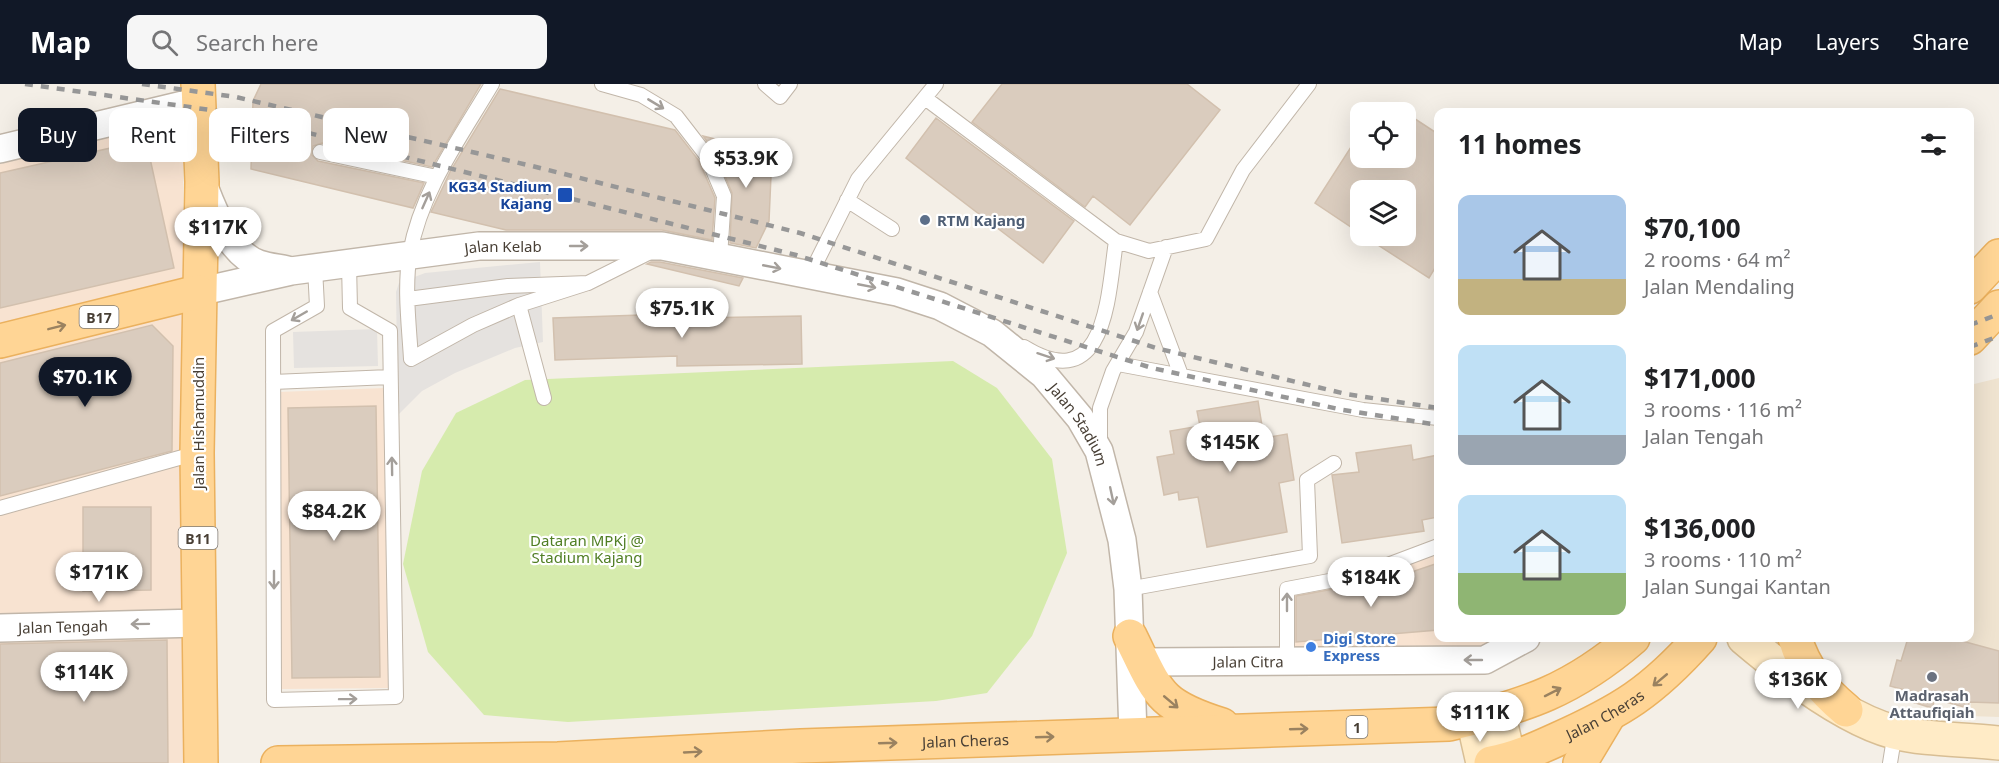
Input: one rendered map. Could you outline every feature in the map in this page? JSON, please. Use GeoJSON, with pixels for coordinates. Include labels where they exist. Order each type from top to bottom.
{"type":"FeatureCollection","features":[{"type":"Feature","properties":{"kind":"main road","name":"Jalan Hishamuddin"},"geometry":{"type":"LineString","coordinates":[[198,93],[202,182],[198,292],[197,453],[201,763]]}},
{"type":"Feature","properties":{"kind":"main road"},"geometry":{"type":"LineString","coordinates":[[1974,283],[1999,256]]}},
{"type":"Feature","properties":{"kind":"main road","name":"B17"},"geometry":{"type":"LineString","coordinates":[[0,341],[198,292]]}},
{"type":"Feature","properties":{"kind":"main road"},"geometry":{"type":"LineString","coordinates":[[1974,334],[1999,307]]}},
{"type":"Feature","properties":{"kind":"main road","name":"Jalan Cheras"},"geometry":{"type":"LineString","coordinates":[[278,763],[558,759],[1133,734],[1449,724],[1486,716],[1548,695],[1600,666],[1628,642]]}},
{"type":"Feature","properties":{"kind":"main road","name":"Jalan Cheras"},"geometry":{"type":"LineString","coordinates":[[1499,762],[1606,718],[1643,694],[1670,671],[1696,642]]}},
{"type":"Feature","properties":{"kind":"main road"},"geometry":{"type":"LineString","coordinates":[[1749,642],[1778,666],[1846,710]]}},
{"type":"Feature","properties":{"kind":"main road"},"geometry":{"type":"LineString","coordinates":[[1797,642],[1810,674],[1823,691],[1892,748],[1999,742]]}},
{"type":"Feature","properties":{"kind":"main road"},"geometry":{"type":"LineString","coordinates":[[1136,649],[1155,686],[1172,705],[1196,718],[1240,730]]}},
{"type":"Feature","properties":{"kind":"main road"},"geometry":{"type":"LineString","coordinates":[[1486,716],[1499,762]]}},
{"type":"Feature","properties":{"kind":"main road"},"geometry":{"type":"LineString","coordinates":[[1580,763],[1606,718]]}},
{"type":"Feature","properties":{"kind":"street"},"geometry":{"type":"LineString","coordinates":[[0,148],[198,93]]}},
{"type":"Feature","properties":{"kind":"street"},"geometry":{"type":"LineString","coordinates":[[202,182],[215,218],[247,256],[257,264],[303,269]]}},
{"type":"Feature","properties":{"kind":"street","name":"Jalan Kelab"},"geometry":{"type":"LineString","coordinates":[[198,292],[303,269],[479,246],[662,246],[810,275]]}},
{"type":"Feature","properties":{"kind":"street","name":"Jalan Stadium"},"geometry":{"type":"LineString","coordinates":[[810,275],[897,292],[940,306],[992,333],[1062,393],[1080,418],[1099,451],[1122,540],[1136,649],[1133,734]]}},
{"type":"Feature","properties":{"kind":"street","name":"Jalan Tengah"},"geometry":{"type":"LineString","coordinates":[[0,627],[199,623]]}},
{"type":"Feature","properties":{"kind":"street","name":"Jalan Citra"},"geometry":{"type":"LineString","coordinates":[[1136,649],[1287,661],[1485,660],[1519,642]]}},
{"type":"Feature","properties":{"kind":"lane"},"geometry":{"type":"LineString","coordinates":[[492,84],[436,177],[418,218],[410,255],[408,298],[411,359],[473,325],[519,305],[588,283],[662,246]]}},
{"type":"Feature","properties":{"kind":"lane"},"geometry":{"type":"LineString","coordinates":[[602,84],[641,95],[676,116],[707,156],[724,196],[720,257]]}},
{"type":"Feature","properties":{"kind":"lane"},"geometry":{"type":"LineString","coordinates":[[765,84],[780,97],[790,84]]}},
{"type":"Feature","properties":{"kind":"lane"},"geometry":{"type":"LineString","coordinates":[[810,275],[858,179],[936,84]]}},
{"type":"Feature","properties":{"kind":"lane"},"geometry":{"type":"LineString","coordinates":[[925,98],[1116,241],[1149,250],[1206,239],[1243,170],[1309,84]]}},
{"type":"Feature","properties":{"kind":"lane"},"geometry":{"type":"LineString","coordinates":[[320,152],[436,177]]}},
{"type":"Feature","properties":{"kind":"lane"},"geometry":{"type":"LineString","coordinates":[[847,200],[892,229]]}},
{"type":"Feature","properties":{"kind":"lane"},"geometry":{"type":"LineString","coordinates":[[992,333],[1057,359],[1074,361],[1091,349],[1104,321],[1116,241]]}},
{"type":"Feature","properties":{"kind":"lane"},"geometry":{"type":"LineString","coordinates":[[1099,451],[1100,408],[1118,364],[1136,332],[1166,247]]}},
{"type":"Feature","properties":{"kind":"lane"},"geometry":{"type":"LineString","coordinates":[[303,269],[317,306],[273,332],[274,700],[396,697],[390,331],[350,308],[349,264]]}},
{"type":"Feature","properties":{"kind":"lane"},"geometry":{"type":"LineString","coordinates":[[408,298],[508,286],[588,283]]}},
{"type":"Feature","properties":{"kind":"lane"},"geometry":{"type":"LineString","coordinates":[[1150,292],[1181,375]]}},
{"type":"Feature","properties":{"kind":"lane"},"geometry":{"type":"LineString","coordinates":[[519,305],[544,398]]}},
{"type":"Feature","properties":{"kind":"lane"},"geometry":{"type":"LineString","coordinates":[[1118,364],[1364,410],[1434,418]]}},
{"type":"Feature","properties":{"kind":"lane"},"geometry":{"type":"LineString","coordinates":[[273,382],[390,377]]}},
{"type":"Feature","properties":{"kind":"lane"},"geometry":{"type":"LineString","coordinates":[[0,508],[197,453]]}},
{"type":"Feature","properties":{"kind":"lane"},"geometry":{"type":"LineString","coordinates":[[1128,589],[1310,555],[1307,480],[1334,463]]}},
{"type":"Feature","properties":{"kind":"lane"},"geometry":{"type":"LineString","coordinates":[[1287,661],[1287,589],[1361,575],[1434,548]]}},
{"type":"Feature","properties":{"kind":"shaded area"},"geometry":{"type":"Polygon","coordinates":[[[183,94],[183,108],[119,108],[183,94]]]}},
{"type":"Feature","properties":{"kind":"shaded area"},"geometry":{"type":"Polygon","coordinates":[[[109,110],[109,162],[183,162],[183,763],[0,763],[0,134],[18,130],[18,162],[97,162],[97,113],[109,110]]]}},
{"type":"Feature","properties":{"kind":"shaded area"},"geometry":{"type":"Polygon","coordinates":[[[540,262],[543,342],[515,348],[455,373],[422,391],[398,415],[396,292],[399,283],[425,273],[540,262]]]}},
{"type":"Feature","properties":{"kind":"shaded area"},"geometry":{"type":"Polygon","coordinates":[[[377,329],[378,366],[294,368],[293,332],[377,329]]]}},
{"type":"Feature","properties":{"kind":"shaded area"},"geometry":{"type":"Polygon","coordinates":[[[1999,378],[1999,717],[1970,716],[1974,662],[1972,644],[1965,642],[1974,642],[1974,384],[1999,378]]]}},
{"type":"Feature","properties":{"kind":"shaded area"},"geometry":{"type":"Polygon","coordinates":[[[385,388],[389,688],[282,689],[278,392],[385,388]]]}},
{"type":"Feature","properties":{"kind":"shaded area"},"geometry":{"type":"Polygon","coordinates":[[[1434,555],[1434,642],[1497,642],[1482,650],[1292,651],[1292,594],[1361,579],[1434,555]]]}},
{"type":"Feature","properties":{"kind":"green space","name":"Dataran MPKj @ Stadium Kajang"},"geometry":{"type":"Polygon","coordinates":[[[953,361],[997,388],[1052,459],[1067,553],[1032,636],[987,693],[936,701],[568,722],[484,715],[428,652],[403,564],[422,471],[456,413],[525,380],[953,361]]]}},
{"type":"Feature","properties":{"kind":"building"},"geometry":{"type":"Polygon","coordinates":[[[261,84],[481,84],[432,167],[409,162],[409,108],[323,108],[323,143],[313,146],[312,155],[318,161],[424,183],[413,208],[251,169],[251,162],[311,162],[311,108],[253,108],[253,101],[261,84]]]}},
{"type":"Feature","properties":{"kind":"building"},"geometry":{"type":"Polygon","coordinates":[[[1002,84],[1187,84],[1220,110],[1130,225],[1093,196],[1085,207],[972,122],[1002,84]]]}},
{"type":"Feature","properties":{"kind":"building"},"geometry":{"type":"Polygon","coordinates":[[[500,89],[675,130],[699,161],[715,198],[712,240],[662,230],[506,230],[431,212],[451,170],[500,89]]]}},
{"type":"Feature","properties":{"kind":"building"},"geometry":{"type":"Polygon","coordinates":[[[936,118],[1074,221],[1043,263],[906,158],[936,118]]]}},
{"type":"Feature","properties":{"kind":"building"},"geometry":{"type":"Polygon","coordinates":[[[1416,120],[1434,131],[1434,270],[1429,278],[1379,246],[1416,246],[1416,180],[1350,180],[1350,226],[1315,203],[1350,149],[1350,168],[1416,168],[1416,120]]]}},
{"type":"Feature","properties":{"kind":"building"},"geometry":{"type":"Polygon","coordinates":[[[703,136],[772,153],[769,221],[756,248],[730,243],[732,193],[715,152],[703,136]]]}},
{"type":"Feature","properties":{"kind":"building"},"geometry":{"type":"Polygon","coordinates":[[[109,148],[109,162],[151,162],[174,268],[0,308],[0,173],[49,162],[97,162],[97,151],[109,148]]]}},
{"type":"Feature","properties":{"kind":"building"},"geometry":{"type":"Polygon","coordinates":[[[651,262],[743,278],[739,286],[647,264],[651,262]]]}},
{"type":"Feature","properties":{"kind":"building"},"geometry":{"type":"Polygon","coordinates":[[[641,315],[641,319],[801,316],[802,364],[677,366],[677,356],[555,360],[553,318],[641,315]]]}},
{"type":"Feature","properties":{"kind":"building"},"geometry":{"type":"Polygon","coordinates":[[[152,325],[173,346],[172,451],[0,496],[0,363],[152,325]]]}},
{"type":"Feature","properties":{"kind":"building"},"geometry":{"type":"Polygon","coordinates":[[[1258,401],[1264,438],[1287,434],[1294,480],[1279,483],[1287,532],[1207,547],[1198,497],[1179,500],[1178,492],[1164,495],[1157,457],[1174,454],[1170,431],[1200,426],[1197,411],[1258,401]]]}},
{"type":"Feature","properties":{"kind":"building"},"geometry":{"type":"Polygon","coordinates":[[[376,406],[380,677],[292,678],[288,408],[376,406]]]}},
{"type":"Feature","properties":{"kind":"building"},"geometry":{"type":"Polygon","coordinates":[[[1411,445],[1413,460],[1434,456],[1434,518],[1422,520],[1424,531],[1342,543],[1332,475],[1359,472],[1356,453],[1411,445]]]}},
{"type":"Feature","properties":{"kind":"building"},"geometry":{"type":"Polygon","coordinates":[[[83,507],[151,507],[151,590],[83,591],[83,507]]]}},
{"type":"Feature","properties":{"kind":"building"},"geometry":{"type":"Polygon","coordinates":[[[1434,564],[1434,630],[1296,642],[1296,596],[1397,577],[1434,564]]]}},
{"type":"Feature","properties":{"kind":"building"},"geometry":{"type":"Polygon","coordinates":[[[167,640],[168,763],[0,763],[0,644],[167,640]]]}},
{"type":"Feature","properties":{"kind":"building","name":"Madrasah Attaufiqiah"},"geometry":{"type":"Polygon","coordinates":[[[1907,642],[1966,642],[1999,651],[1999,703],[1969,702],[1968,708],[1935,699],[1932,708],[1909,701],[1912,692],[1890,686],[1897,660],[1901,661],[1907,642]]]}},
{"type":"Feature","properties":{"kind":"railway"},"geometry":{"type":"LineString","coordinates":[[25,84],[225,112],[796,255],[1152,368],[1343,410],[1434,424]]}},
{"type":"Feature","properties":{"kind":"railway"},"geometry":{"type":"LineString","coordinates":[[142,84],[236,97],[532,166],[800,233],[1156,348],[1346,394],[1434,407]]}},
{"type":"Feature","properties":{"kind":"railway"},"geometry":{"type":"LineString","coordinates":[[1974,323],[1999,314]]}},
{"type":"Feature","properties":{"kind":"railway"},"geometry":{"type":"LineString","coordinates":[[1974,345],[1999,336]]}},
{"type":"Feature","properties":{"kind":"place","name":"KG34 Stadium Kajang"},"geometry":{"type":"Point","coordinates":[565,195]}},
{"type":"Feature","properties":{"kind":"place","name":"RTM Kajang"},"geometry":{"type":"Point","coordinates":[925,220]}},
{"type":"Feature","properties":{"kind":"place","name":"Digi Store Express"},"geometry":{"type":"Point","coordinates":[1311,647]}},
{"type":"Feature","properties":{"kind":"place","name":"Madrasah Attaufiqiah"},"geometry":{"type":"Point","coordinates":[1932,677]}}]}
